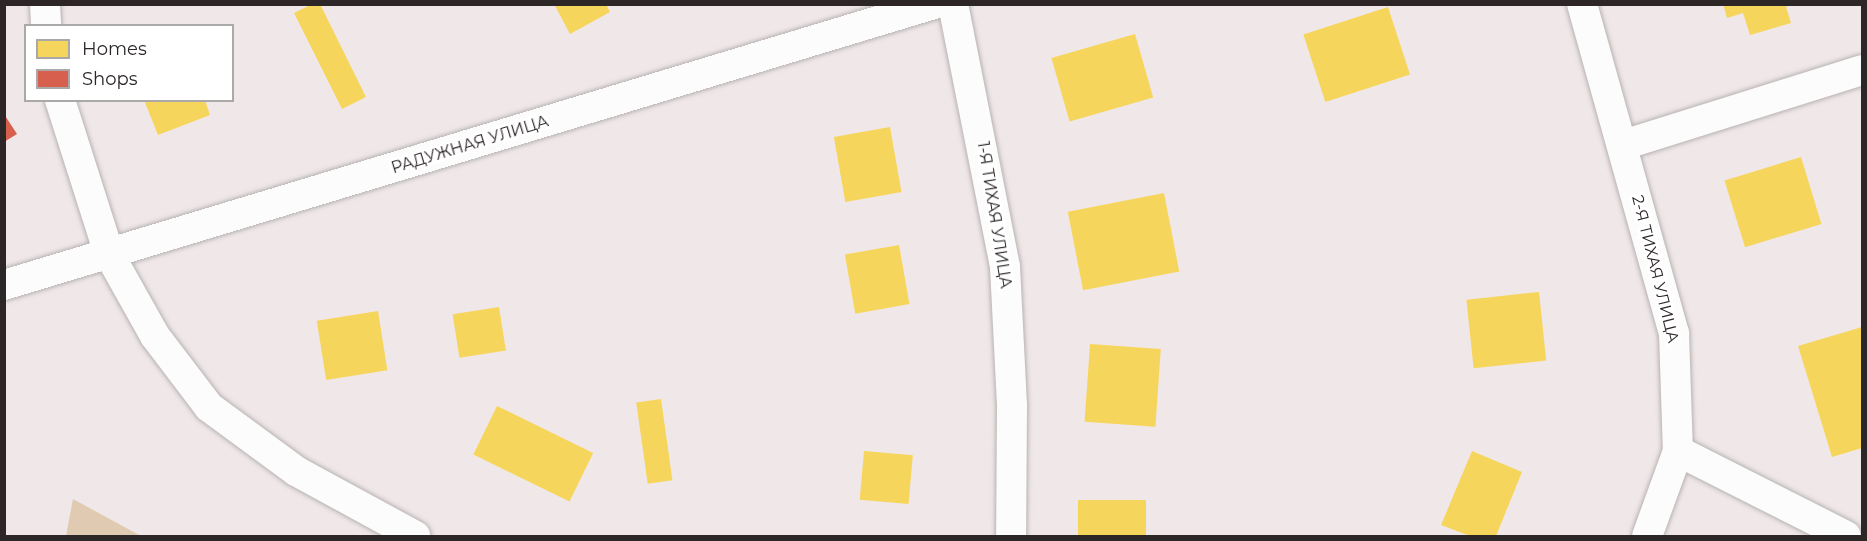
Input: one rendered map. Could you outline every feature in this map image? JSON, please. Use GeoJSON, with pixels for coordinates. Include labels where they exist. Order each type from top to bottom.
{"type":"FeatureCollection","features":[{"type":"Feature","properties":{"kind":"street"},"geometry":{"type":"LineString","coordinates":[[45,4],[46,24]]}},
{"type":"Feature","properties":{"kind":"street","name":"РАДУЖНАЯ УЛИЦА"},"geometry":{"type":"LineString","coordinates":[[4,285],[934,4]]}},
{"type":"Feature","properties":{"kind":"street","name":"1-Я ТИХАЯ УЛИЦА"},"geometry":{"type":"LineString","coordinates":[[953,4],[1005,267],[1012,407],[1011,537]]}},
{"type":"Feature","properties":{"kind":"street","name":"2-Я ТИХАЯ УЛИЦА"},"geometry":{"type":"LineString","coordinates":[[1581,4],[1623,145],[1674,333],[1678,451],[1647,537]]}},
{"type":"Feature","properties":{"kind":"street"},"geometry":{"type":"LineString","coordinates":[[1623,145],[1863,70]]}},
{"type":"Feature","properties":{"kind":"street"},"geometry":{"type":"LineString","coordinates":[[61,102],[109,254],[155,336],[209,406],[296,471],[415,537]]}},
{"type":"Feature","properties":{"kind":"street"},"geometry":{"type":"LineString","coordinates":[[1678,451],[1845,537]]}},
{"type":"Feature","properties":{"kind":"shaded area"},"geometry":{"type":"Polygon","coordinates":[[[73,499],[141,536],[66,536],[73,499]]]}},
{"type":"Feature","properties":{"kind":"building: Homes"},"geometry":{"type":"Polygon","coordinates":[[[312,4],[320,4],[366,97],[342,109],[294,13],[312,4]]]}},
{"type":"Feature","properties":{"kind":"building: Homes"},"geometry":{"type":"Polygon","coordinates":[[[554,4],[606,4],[610,12],[570,34],[554,4]]]}},
{"type":"Feature","properties":{"kind":"building: Homes"},"geometry":{"type":"Polygon","coordinates":[[[1723,4],[1791,4],[1786,7],[1791,23],[1750,35],[1743,13],[1727,18],[1723,4]]]}},
{"type":"Feature","properties":{"kind":"building: Homes"},"geometry":{"type":"Polygon","coordinates":[[[1388,7],[1410,75],[1325,102],[1303,35],[1388,7]]]}},
{"type":"Feature","properties":{"kind":"building: Homes"},"geometry":{"type":"Polygon","coordinates":[[[1135,34],[1153,97],[1070,121],[1051,58],[1135,34]]]}},
{"type":"Feature","properties":{"kind":"building: Homes"},"geometry":{"type":"Polygon","coordinates":[[[145,102],[206,102],[210,115],[158,135],[145,102]]]}},
{"type":"Feature","properties":{"kind":"building: Homes"},"geometry":{"type":"Polygon","coordinates":[[[890,127],[901,192],[845,202],[834,137],[890,127]]]}},
{"type":"Feature","properties":{"kind":"building: Homes"},"geometry":{"type":"Polygon","coordinates":[[[1801,157],[1821,224],[1745,247],[1724,180],[1801,157]]]}},
{"type":"Feature","properties":{"kind":"building: Homes"},"geometry":{"type":"Polygon","coordinates":[[[1164,193],[1179,272],[1083,290],[1068,212],[1164,193]]]}},
{"type":"Feature","properties":{"kind":"building: Homes"},"geometry":{"type":"Polygon","coordinates":[[[899,245],[909,304],[855,314],[845,255],[899,245]]]}},
{"type":"Feature","properties":{"kind":"building: Homes"},"geometry":{"type":"Polygon","coordinates":[[[1539,292],[1546,361],[1474,368],[1466,300],[1539,292]]]}},
{"type":"Feature","properties":{"kind":"building: Homes"},"geometry":{"type":"Polygon","coordinates":[[[499,307],[506,350],[459,358],[453,314],[499,307]]]}},
{"type":"Feature","properties":{"kind":"building: Homes"},"geometry":{"type":"Polygon","coordinates":[[[378,311],[387,370],[326,380],[317,321],[378,311]]]}},
{"type":"Feature","properties":{"kind":"building: Homes"},"geometry":{"type":"Polygon","coordinates":[[[1862,327],[1862,448],[1832,457],[1798,346],[1862,327]]]}},
{"type":"Feature","properties":{"kind":"building: Homes"},"geometry":{"type":"Polygon","coordinates":[[[1090,344],[1161,349],[1155,427],[1085,422],[1090,344]]]}},
{"type":"Feature","properties":{"kind":"building: Homes"},"geometry":{"type":"Polygon","coordinates":[[[661,399],[672,480],[648,484],[636,402],[661,399]]]}},
{"type":"Feature","properties":{"kind":"building: Homes"},"geometry":{"type":"Polygon","coordinates":[[[497,406],[593,453],[569,501],[473,455],[497,406]]]}},
{"type":"Feature","properties":{"kind":"building: Homes"},"geometry":{"type":"Polygon","coordinates":[[[864,451],[913,455],[909,504],[860,500],[864,451]]]}},
{"type":"Feature","properties":{"kind":"building: Homes"},"geometry":{"type":"Polygon","coordinates":[[[1472,451],[1522,472],[1496,536],[1470,536],[1441,525],[1472,451]]]}},
{"type":"Feature","properties":{"kind":"building: Homes"},"geometry":{"type":"Polygon","coordinates":[[[1078,500],[1146,500],[1146,536],[1078,536],[1078,500]]]}},
{"type":"Feature","properties":{"kind":"building: Shops"},"geometry":{"type":"Polygon","coordinates":[[[4,114],[17,134],[4,142],[4,114]]]}}]}
